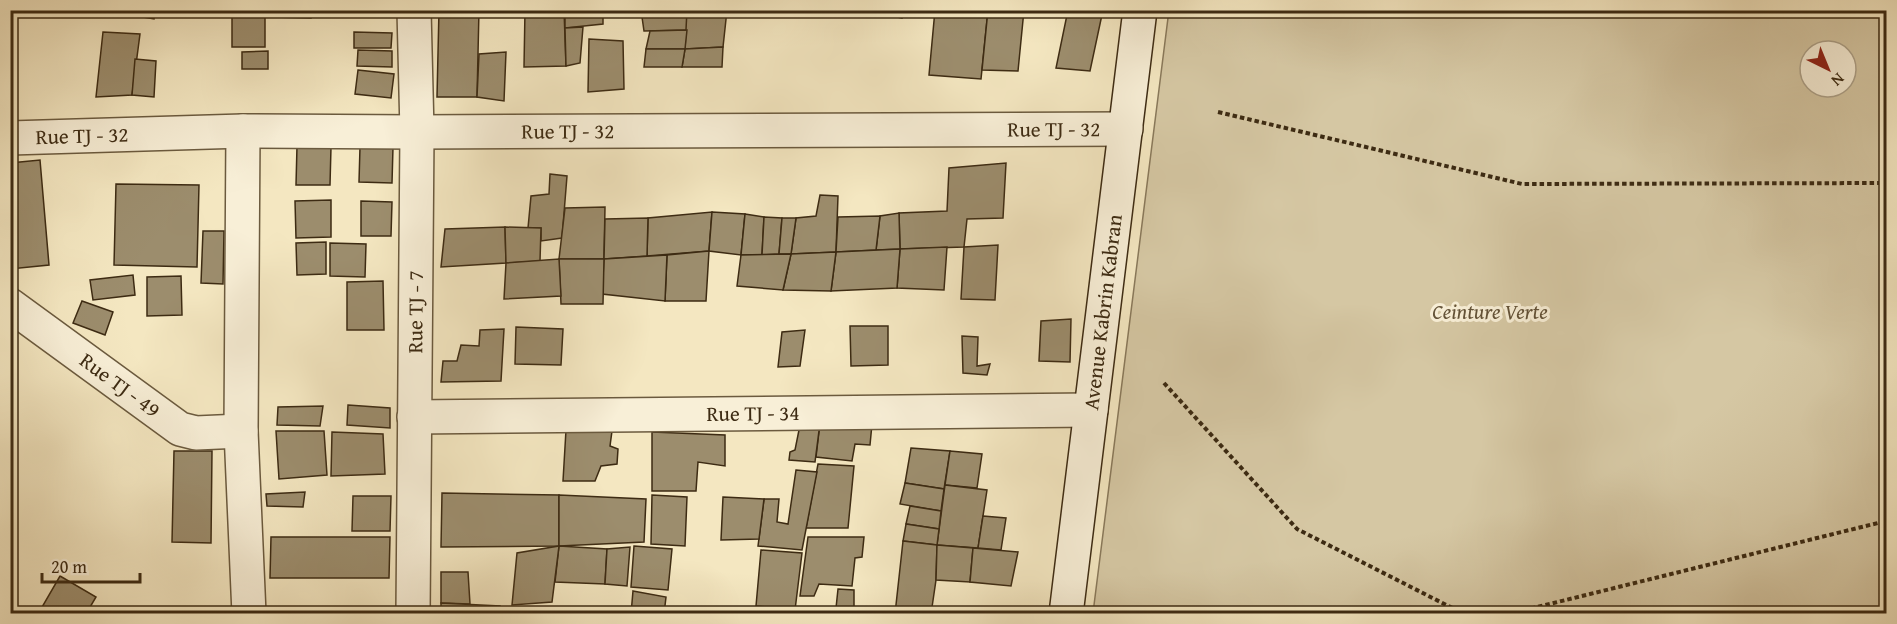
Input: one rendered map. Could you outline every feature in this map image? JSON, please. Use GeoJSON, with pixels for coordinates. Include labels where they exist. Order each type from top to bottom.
{"type":"FeatureCollection","features":[{"type":"Feature","properties":{"kind":"street","name":"Rue TJ - 7"},"geometry":{"type":"LineString","coordinates":[[413,614],[417,132],[414,10]]}},
{"type":"Feature","properties":{"kind":"street","name":"Avenue Kabrin Kabran"},"geometry":{"type":"LineString","coordinates":[[1066,614],[1140,10]]}},
{"type":"Feature","properties":{"kind":"street","name":"Rue TJ - 32"},"geometry":{"type":"LineString","coordinates":[[10,138],[243,131],[1126,129]]}},
{"type":"Feature","properties":{"kind":"street"},"geometry":{"type":"LineString","coordinates":[[243,131],[241,431],[249,614]]}},
{"type":"Feature","properties":{"kind":"street","name":"Rue TJ - 49"},"geometry":{"type":"LineString","coordinates":[[10,305],[180,429],[196,433],[241,431]]}},
{"type":"Feature","properties":{"kind":"street","name":"Rue TJ - 34"},"geometry":{"type":"LineString","coordinates":[[414,417],[1091,410]]}},
{"type":"Feature","properties":{"kind":"path"},"geometry":{"type":"LineString","coordinates":[[1218,112],[1521,184],[1887,183]]}},
{"type":"Feature","properties":{"kind":"path"},"geometry":{"type":"LineString","coordinates":[[1164,383],[1297,529],[1464,614]]}},
{"type":"Feature","properties":{"kind":"path"},"geometry":{"type":"LineString","coordinates":[[1509,614],[1887,521]]}},
{"type":"Feature","properties":{"kind":"green space","name":"Ceinture Verte"},"geometry":{"type":"Polygon","coordinates":[[[1169,10],[1886,11],[1886,613],[1093,613],[1169,10]]]}},
{"type":"Feature","properties":{"kind":"building"},"geometry":{"type":"Polygon","coordinates":[[[101,10],[155,10],[154,19],[101,10]]]}},
{"type":"Feature","properties":{"kind":"building"},"geometry":{"type":"Polygon","coordinates":[[[232,10],[265,10],[265,47],[232,47],[232,10]]]}},
{"type":"Feature","properties":{"kind":"building"},"geometry":{"type":"Polygon","coordinates":[[[273,10],[311,10],[311,18],[272,17],[273,10]]]}},
{"type":"Feature","properties":{"kind":"building"},"geometry":{"type":"Polygon","coordinates":[[[439,10],[479,10],[477,97],[437,97],[439,10]]]}},
{"type":"Feature","properties":{"kind":"building"},"geometry":{"type":"Polygon","coordinates":[[[525,10],[564,10],[566,66],[524,67],[525,10]]]}},
{"type":"Feature","properties":{"kind":"building"},"geometry":{"type":"Polygon","coordinates":[[[565,10],[603,10],[603,24],[565,28],[565,10]]]}},
{"type":"Feature","properties":{"kind":"building"},"geometry":{"type":"Polygon","coordinates":[[[641,10],[687,10],[687,30],[644,31],[641,10]]]}},
{"type":"Feature","properties":{"kind":"building"},"geometry":{"type":"Polygon","coordinates":[[[687,10],[727,10],[723,47],[685,49],[687,10]]]}},
{"type":"Feature","properties":{"kind":"building"},"geometry":{"type":"Polygon","coordinates":[[[866,10],[903,10],[902,18],[866,10]]]}},
{"type":"Feature","properties":{"kind":"building"},"geometry":{"type":"Polygon","coordinates":[[[935,10],[988,10],[981,79],[929,75],[935,10]]]}},
{"type":"Feature","properties":{"kind":"building"},"geometry":{"type":"Polygon","coordinates":[[[988,10],[1024,10],[1018,71],[982,70],[988,10]]]}},
{"type":"Feature","properties":{"kind":"building"},"geometry":{"type":"Polygon","coordinates":[[[1068,10],[1103,10],[1090,71],[1056,68],[1068,10]]]}},
{"type":"Feature","properties":{"kind":"building"},"geometry":{"type":"Polygon","coordinates":[[[583,27],[580,63],[566,66],[565,28],[583,27]]]}},
{"type":"Feature","properties":{"kind":"building"},"geometry":{"type":"Polygon","coordinates":[[[687,30],[685,49],[646,49],[650,31],[687,30]]]}},
{"type":"Feature","properties":{"kind":"building"},"geometry":{"type":"Polygon","coordinates":[[[103,32],[140,34],[132,95],[96,97],[103,32]]]}},
{"type":"Feature","properties":{"kind":"building"},"geometry":{"type":"Polygon","coordinates":[[[354,32],[392,33],[391,48],[354,48],[354,32]]]}},
{"type":"Feature","properties":{"kind":"building"},"geometry":{"type":"Polygon","coordinates":[[[589,39],[623,41],[624,89],[588,92],[589,39]]]}},
{"type":"Feature","properties":{"kind":"building"},"geometry":{"type":"Polygon","coordinates":[[[723,47],[722,67],[682,67],[685,49],[723,47]]]}},
{"type":"Feature","properties":{"kind":"building"},"geometry":{"type":"Polygon","coordinates":[[[646,49],[685,49],[682,67],[644,67],[646,49]]]}},
{"type":"Feature","properties":{"kind":"building"},"geometry":{"type":"Polygon","coordinates":[[[358,50],[392,51],[392,67],[357,66],[358,50]]]}},
{"type":"Feature","properties":{"kind":"building"},"geometry":{"type":"Polygon","coordinates":[[[268,51],[268,69],[242,69],[242,52],[268,51]]]}},
{"type":"Feature","properties":{"kind":"building"},"geometry":{"type":"Polygon","coordinates":[[[506,52],[504,101],[477,97],[479,54],[506,52]]]}},
{"type":"Feature","properties":{"kind":"building"},"geometry":{"type":"Polygon","coordinates":[[[135,59],[156,61],[154,97],[132,95],[135,59]]]}},
{"type":"Feature","properties":{"kind":"building"},"geometry":{"type":"Polygon","coordinates":[[[358,70],[394,74],[391,98],[355,94],[358,70]]]}},
{"type":"Feature","properties":{"kind":"building"},"geometry":{"type":"Polygon","coordinates":[[[297,146],[331,147],[330,185],[296,185],[297,146]]]}},
{"type":"Feature","properties":{"kind":"building"},"geometry":{"type":"Polygon","coordinates":[[[360,147],[393,147],[392,183],[359,182],[360,147]]]}},
{"type":"Feature","properties":{"kind":"building"},"geometry":{"type":"Polygon","coordinates":[[[40,160],[49,265],[10,269],[10,163],[40,160]]]}},
{"type":"Feature","properties":{"kind":"building"},"geometry":{"type":"Polygon","coordinates":[[[1006,163],[1003,218],[967,219],[964,247],[900,249],[899,213],[947,211],[949,168],[1006,163]]]}},
{"type":"Feature","properties":{"kind":"building"},"geometry":{"type":"Polygon","coordinates":[[[550,174],[567,176],[562,238],[541,241],[541,228],[528,228],[531,196],[549,194],[550,174]]]}},
{"type":"Feature","properties":{"kind":"building"},"geometry":{"type":"Polygon","coordinates":[[[116,184],[199,185],[197,267],[114,265],[116,184]]]}},
{"type":"Feature","properties":{"kind":"building"},"geometry":{"type":"Polygon","coordinates":[[[820,195],[838,196],[836,252],[791,254],[796,218],[816,216],[820,195]]]}},
{"type":"Feature","properties":{"kind":"building"},"geometry":{"type":"Polygon","coordinates":[[[331,200],[331,237],[296,238],[295,201],[331,200]]]}},
{"type":"Feature","properties":{"kind":"building"},"geometry":{"type":"Polygon","coordinates":[[[361,201],[392,202],[391,236],[361,236],[361,201]]]}},
{"type":"Feature","properties":{"kind":"building"},"geometry":{"type":"Polygon","coordinates":[[[605,207],[604,259],[559,259],[565,208],[605,207]]]}},
{"type":"Feature","properties":{"kind":"building"},"geometry":{"type":"Polygon","coordinates":[[[712,212],[709,251],[647,256],[648,218],[712,212]]]}},
{"type":"Feature","properties":{"kind":"building"},"geometry":{"type":"Polygon","coordinates":[[[712,212],[745,214],[741,255],[709,251],[712,212]]]}},
{"type":"Feature","properties":{"kind":"building"},"geometry":{"type":"Polygon","coordinates":[[[899,213],[900,249],[876,250],[880,216],[899,213]]]}},
{"type":"Feature","properties":{"kind":"building"},"geometry":{"type":"Polygon","coordinates":[[[745,214],[764,217],[762,255],[741,255],[745,214]]]}},
{"type":"Feature","properties":{"kind":"building"},"geometry":{"type":"Polygon","coordinates":[[[880,216],[876,250],[836,252],[838,217],[880,216]]]}},
{"type":"Feature","properties":{"kind":"building"},"geometry":{"type":"Polygon","coordinates":[[[764,217],[782,218],[779,254],[762,255],[764,217]]]}},
{"type":"Feature","properties":{"kind":"building"},"geometry":{"type":"Polygon","coordinates":[[[648,218],[647,256],[604,259],[605,219],[648,218]]]}},
{"type":"Feature","properties":{"kind":"building"},"geometry":{"type":"Polygon","coordinates":[[[782,218],[796,218],[791,254],[779,254],[782,218]]]}},
{"type":"Feature","properties":{"kind":"building"},"geometry":{"type":"Polygon","coordinates":[[[505,227],[506,263],[441,267],[445,229],[505,227]]]}},
{"type":"Feature","properties":{"kind":"building"},"geometry":{"type":"Polygon","coordinates":[[[505,227],[541,228],[540,261],[506,263],[505,227]]]}},
{"type":"Feature","properties":{"kind":"building"},"geometry":{"type":"Polygon","coordinates":[[[203,231],[224,231],[223,284],[201,283],[203,231]]]}},
{"type":"Feature","properties":{"kind":"building"},"geometry":{"type":"Polygon","coordinates":[[[326,242],[326,274],[297,275],[296,243],[326,242]]]}},
{"type":"Feature","properties":{"kind":"building"},"geometry":{"type":"Polygon","coordinates":[[[330,243],[366,244],[365,277],[330,276],[330,243]]]}},
{"type":"Feature","properties":{"kind":"building"},"geometry":{"type":"Polygon","coordinates":[[[998,245],[995,300],[961,299],[964,247],[998,245]]]}},
{"type":"Feature","properties":{"kind":"building"},"geometry":{"type":"Polygon","coordinates":[[[947,247],[944,290],[897,288],[900,249],[947,247]]]}},
{"type":"Feature","properties":{"kind":"building"},"geometry":{"type":"Polygon","coordinates":[[[900,249],[897,288],[831,291],[836,252],[900,249]]]}},
{"type":"Feature","properties":{"kind":"building"},"geometry":{"type":"Polygon","coordinates":[[[709,251],[706,301],[665,301],[667,255],[709,251]]]}},
{"type":"Feature","properties":{"kind":"building"},"geometry":{"type":"Polygon","coordinates":[[[836,252],[831,291],[783,290],[791,254],[836,252]]]}},
{"type":"Feature","properties":{"kind":"building"},"geometry":{"type":"Polygon","coordinates":[[[791,254],[783,290],[737,286],[741,255],[791,254]]]}},
{"type":"Feature","properties":{"kind":"building"},"geometry":{"type":"Polygon","coordinates":[[[667,255],[665,301],[602,294],[604,259],[667,255]]]}},
{"type":"Feature","properties":{"kind":"building"},"geometry":{"type":"Polygon","coordinates":[[[559,259],[604,259],[603,304],[561,304],[559,259]]]}},
{"type":"Feature","properties":{"kind":"building"},"geometry":{"type":"Polygon","coordinates":[[[559,259],[561,296],[504,299],[506,263],[559,259]]]}},
{"type":"Feature","properties":{"kind":"building"},"geometry":{"type":"Polygon","coordinates":[[[133,275],[135,295],[93,300],[90,280],[133,275]]]}},
{"type":"Feature","properties":{"kind":"building"},"geometry":{"type":"Polygon","coordinates":[[[181,276],[182,315],[147,316],[147,277],[181,276]]]}},
{"type":"Feature","properties":{"kind":"building"},"geometry":{"type":"Polygon","coordinates":[[[383,281],[384,330],[347,330],[347,282],[383,281]]]}},
{"type":"Feature","properties":{"kind":"building"},"geometry":{"type":"Polygon","coordinates":[[[82,301],[113,312],[105,335],[73,323],[82,301]]]}},
{"type":"Feature","properties":{"kind":"building"},"geometry":{"type":"Polygon","coordinates":[[[1071,319],[1070,362],[1039,361],[1041,321],[1071,319]]]}},
{"type":"Feature","properties":{"kind":"building"},"geometry":{"type":"Polygon","coordinates":[[[850,326],[888,326],[888,365],[851,366],[850,326]]]}},
{"type":"Feature","properties":{"kind":"building"},"geometry":{"type":"Polygon","coordinates":[[[516,327],[563,329],[561,365],[515,364],[516,327]]]}},
{"type":"Feature","properties":{"kind":"building"},"geometry":{"type":"Polygon","coordinates":[[[504,329],[501,381],[441,382],[443,361],[457,361],[461,345],[479,346],[480,330],[504,329]]]}},
{"type":"Feature","properties":{"kind":"building"},"geometry":{"type":"Polygon","coordinates":[[[805,330],[800,366],[778,367],[782,332],[805,330]]]}},
{"type":"Feature","properties":{"kind":"building"},"geometry":{"type":"Polygon","coordinates":[[[962,336],[978,337],[977,366],[990,364],[987,375],[963,373],[962,336]]]}},
{"type":"Feature","properties":{"kind":"building"},"geometry":{"type":"Polygon","coordinates":[[[348,405],[390,408],[390,428],[347,425],[348,405]]]}},
{"type":"Feature","properties":{"kind":"building"},"geometry":{"type":"Polygon","coordinates":[[[323,406],[320,426],[277,425],[278,407],[323,406]]]}},
{"type":"Feature","properties":{"kind":"building"},"geometry":{"type":"Polygon","coordinates":[[[820,423],[872,424],[870,445],[855,444],[852,461],[816,457],[820,423]]]}},
{"type":"Feature","properties":{"kind":"building"},"geometry":{"type":"Polygon","coordinates":[[[820,423],[815,462],[789,460],[790,452],[795,450],[800,425],[820,423]]]}},
{"type":"Feature","properties":{"kind":"building"},"geometry":{"type":"Polygon","coordinates":[[[566,430],[612,431],[610,446],[618,449],[617,464],[601,466],[595,481],[563,481],[566,430]]]}},
{"type":"Feature","properties":{"kind":"building"},"geometry":{"type":"Polygon","coordinates":[[[276,431],[324,431],[327,475],[279,479],[276,431]]]}},
{"type":"Feature","properties":{"kind":"building"},"geometry":{"type":"Polygon","coordinates":[[[332,432],[383,434],[385,474],[331,476],[332,432]]]}},
{"type":"Feature","properties":{"kind":"building"},"geometry":{"type":"Polygon","coordinates":[[[652,432],[725,435],[725,466],[698,462],[696,491],[652,491],[652,432]]]}},
{"type":"Feature","properties":{"kind":"building"},"geometry":{"type":"Polygon","coordinates":[[[911,448],[950,451],[944,489],[905,483],[911,448]]]}},
{"type":"Feature","properties":{"kind":"building"},"geometry":{"type":"Polygon","coordinates":[[[174,451],[212,451],[211,543],[172,542],[174,451]]]}},
{"type":"Feature","properties":{"kind":"building"},"geometry":{"type":"Polygon","coordinates":[[[950,451],[982,454],[977,488],[945,485],[950,451]]]}},
{"type":"Feature","properties":{"kind":"building"},"geometry":{"type":"Polygon","coordinates":[[[818,464],[854,466],[848,528],[806,528],[818,464]]]}},
{"type":"Feature","properties":{"kind":"building"},"geometry":{"type":"Polygon","coordinates":[[[796,470],[817,472],[802,550],[758,546],[764,499],[779,499],[777,522],[788,524],[796,470]]]}},
{"type":"Feature","properties":{"kind":"building"},"geometry":{"type":"Polygon","coordinates":[[[905,483],[944,489],[941,511],[900,504],[905,483]]]}},
{"type":"Feature","properties":{"kind":"building"},"geometry":{"type":"Polygon","coordinates":[[[945,485],[987,490],[978,548],[937,545],[945,485]]]}},
{"type":"Feature","properties":{"kind":"building"},"geometry":{"type":"Polygon","coordinates":[[[305,492],[303,507],[267,506],[266,494],[305,492]]]}},
{"type":"Feature","properties":{"kind":"building"},"geometry":{"type":"Polygon","coordinates":[[[442,493],[559,495],[559,546],[441,547],[442,493]]]}},
{"type":"Feature","properties":{"kind":"building"},"geometry":{"type":"Polygon","coordinates":[[[559,495],[646,499],[644,542],[559,546],[559,495]]]}},
{"type":"Feature","properties":{"kind":"building"},"geometry":{"type":"Polygon","coordinates":[[[652,495],[687,497],[685,546],[651,544],[652,495]]]}},
{"type":"Feature","properties":{"kind":"building"},"geometry":{"type":"Polygon","coordinates":[[[353,496],[391,496],[390,531],[352,531],[353,496]]]}},
{"type":"Feature","properties":{"kind":"building"},"geometry":{"type":"Polygon","coordinates":[[[723,497],[764,499],[759,539],[721,540],[723,497]]]}},
{"type":"Feature","properties":{"kind":"building"},"geometry":{"type":"Polygon","coordinates":[[[910,506],[941,511],[939,529],[906,524],[910,506]]]}},
{"type":"Feature","properties":{"kind":"building"},"geometry":{"type":"Polygon","coordinates":[[[983,516],[1006,518],[1001,550],[978,548],[983,516]]]}},
{"type":"Feature","properties":{"kind":"building"},"geometry":{"type":"Polygon","coordinates":[[[906,524],[939,529],[937,545],[903,541],[906,524]]]}},
{"type":"Feature","properties":{"kind":"building"},"geometry":{"type":"Polygon","coordinates":[[[271,537],[390,537],[389,578],[270,578],[271,537]]]}},
{"type":"Feature","properties":{"kind":"building"},"geometry":{"type":"Polygon","coordinates":[[[808,537],[864,537],[862,557],[855,558],[852,586],[819,584],[814,596],[800,596],[808,537]]]}},
{"type":"Feature","properties":{"kind":"building"},"geometry":{"type":"Polygon","coordinates":[[[903,541],[937,545],[936,580],[931,614],[895,614],[903,541]]]}},
{"type":"Feature","properties":{"kind":"building"},"geometry":{"type":"Polygon","coordinates":[[[937,545],[973,548],[970,582],[936,580],[937,545]]]}},
{"type":"Feature","properties":{"kind":"building"},"geometry":{"type":"Polygon","coordinates":[[[559,546],[607,549],[605,584],[555,582],[559,546]]]}},
{"type":"Feature","properties":{"kind":"building"},"geometry":{"type":"Polygon","coordinates":[[[559,546],[552,602],[512,605],[517,553],[559,546]]]}},
{"type":"Feature","properties":{"kind":"building"},"geometry":{"type":"Polygon","coordinates":[[[634,546],[672,549],[668,590],[631,587],[634,546]]]}},
{"type":"Feature","properties":{"kind":"building"},"geometry":{"type":"Polygon","coordinates":[[[630,547],[627,586],[605,584],[607,549],[630,547]]]}},
{"type":"Feature","properties":{"kind":"building"},"geometry":{"type":"Polygon","coordinates":[[[973,548],[1018,552],[1011,586],[970,582],[973,548]]]}},
{"type":"Feature","properties":{"kind":"building"},"geometry":{"type":"Polygon","coordinates":[[[761,550],[802,553],[795,610],[756,606],[761,550]]]}},
{"type":"Feature","properties":{"kind":"building"},"geometry":{"type":"Polygon","coordinates":[[[441,572],[468,572],[470,604],[441,603],[441,572]]]}},
{"type":"Feature","properties":{"kind":"building"},"geometry":{"type":"Polygon","coordinates":[[[60,576],[96,597],[86,614],[38,614],[60,576]]]}},
{"type":"Feature","properties":{"kind":"building"},"geometry":{"type":"Polygon","coordinates":[[[838,589],[854,590],[854,614],[819,614],[819,611],[836,608],[838,589]]]}},
{"type":"Feature","properties":{"kind":"building"},"geometry":{"type":"Polygon","coordinates":[[[633,591],[666,597],[664,614],[631,614],[633,591]]]}},
{"type":"Feature","properties":{"kind":"building"},"geometry":{"type":"Polygon","coordinates":[[[441,603],[500,606],[499,614],[441,614],[441,603]]]}}]}
